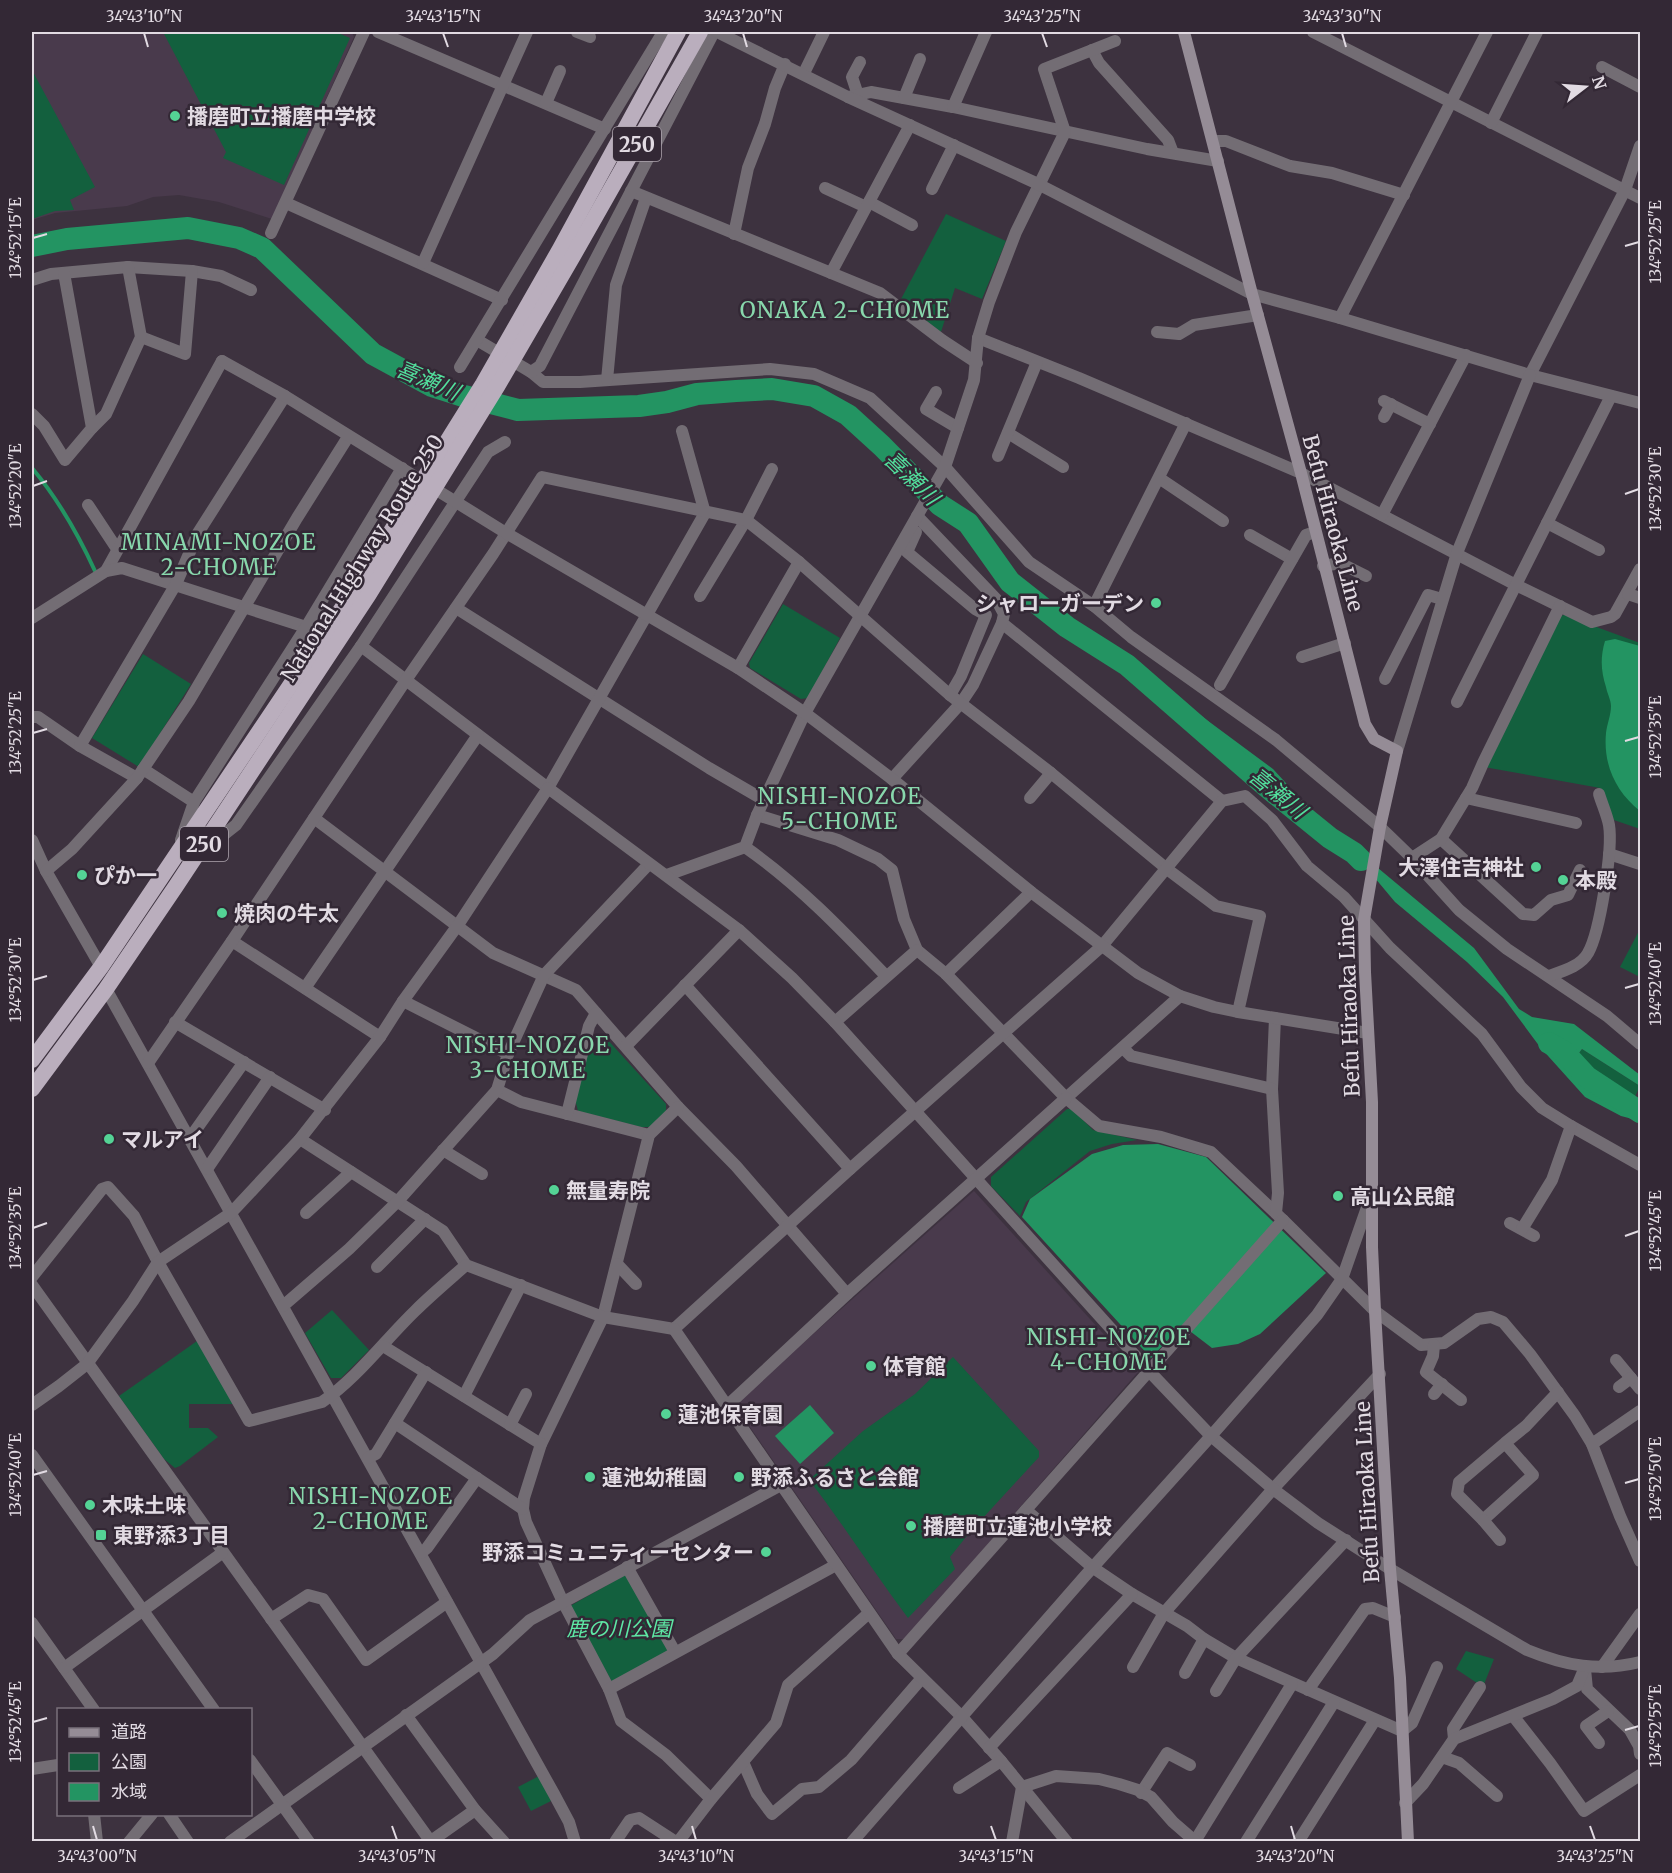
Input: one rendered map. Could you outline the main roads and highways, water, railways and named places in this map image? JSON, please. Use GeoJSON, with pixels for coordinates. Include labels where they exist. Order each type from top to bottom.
{"type":"FeatureCollection","features":[{"type":"Feature","properties":{"kind":"highway","name":"National Highway Route 250"},"geometry":{"type":"LineString","coordinates":[[567,252],[678,32]]}},
{"type":"Feature","properties":{"kind":"highway","name":"National Highway Route 250"},"geometry":{"type":"LineString","coordinates":[[32,1089],[106,989],[197,856],[363,590],[483,384],[567,252],[700,32]]}},
{"type":"Feature","properties":{"kind":"highway","name":"National Highway Route 250"},"geometry":{"type":"LineString","coordinates":[[32,1060],[101,967],[363,590]]}},
{"type":"Feature","properties":{"kind":"main road","name":"Befu Hiraoka Line"},"geometry":{"type":"LineString","coordinates":[[1184,32],[1365,724],[1374,739],[1397,751],[1379,832],[1364,920],[1371,1102],[1375,1311],[1408,1842]]}},
{"type":"Feature","properties":{"kind":"water"},"geometry":{"type":"Polygon","coordinates":[[[1615,639],[1640,646],[1640,811],[1618,786],[1609,767],[1607,756],[1606,733],[1611,706],[1603,675],[1602,659],[1605,641],[1615,639]]]}},
{"type":"Feature","properties":{"kind":"water"},"geometry":{"type":"Polygon","coordinates":[[[1174,705],[1192,709],[1273,769],[1318,818],[1474,948],[1519,1009],[1532,1017],[1574,1024],[1640,1075],[1640,1086],[1582,1049],[1572,1062],[1597,1091],[1631,1105],[1640,1112],[1640,1121],[1621,1116],[1585,1097],[1540,1047],[1503,997],[1467,962],[1395,902],[1354,853],[1330,838],[1267,787],[1174,705]]]}},
{"type":"Feature","properties":{"kind":"water"},"geometry":{"type":"Polygon","coordinates":[[[1158,1144],[1206,1157],[1326,1273],[1260,1334],[1238,1344],[1212,1348],[1182,1325],[1151,1358],[1022,1217],[1030,1199],[1092,1154],[1123,1145],[1158,1144]]]}},
{"type":"Feature","properties":{"kind":"water"},"geometry":{"type":"Polygon","coordinates":[[[810,1405],[834,1433],[800,1464],[775,1436],[810,1405]]]}},
{"type":"Feature","properties":{"kind":"waterway","name":"喜瀬川"},"geometry":{"type":"LineString","coordinates":[[32,246],[67,239],[188,228],[239,238],[262,248],[373,354],[432,386],[518,410],[639,406],[697,394],[772,389],[814,396],[848,415],[940,505],[968,523],[1010,582],[1067,627],[1127,665],[1267,787],[1361,860]]}},
{"type":"Feature","properties":{"kind":"waterway"},"geometry":{"type":"LineString","coordinates":[[32,468],[67,517],[95,571]]}},
{"type":"Feature","properties":{"kind":"waterway","name":"喜瀬川"},"geometry":{"type":"LineString","coordinates":[[1549,1043],[1563,1051],[1587,1077],[1640,1112]]}},
{"type":"Feature","properties":{"kind":"place","name":"播磨町立播磨中学校"},"geometry":{"type":"Point","coordinates":[175,116]}},
{"type":"Feature","properties":{"kind":"place","name":"シャローガーデン"},"geometry":{"type":"Point","coordinates":[1156,603]}},
{"type":"Feature","properties":{"kind":"place","name":"大澤住吉神社"},"geometry":{"type":"Point","coordinates":[1536,867]}},
{"type":"Feature","properties":{"kind":"place","name":"ぴか一"},"geometry":{"type":"Point","coordinates":[82,875]}},
{"type":"Feature","properties":{"kind":"place","name":"本殿"},"geometry":{"type":"Point","coordinates":[1563,880]}},
{"type":"Feature","properties":{"kind":"place","name":"焼肉の牛太"},"geometry":{"type":"Point","coordinates":[222,913]}},
{"type":"Feature","properties":{"kind":"place","name":"マルアイ"},"geometry":{"type":"Point","coordinates":[109,1139]}},
{"type":"Feature","properties":{"kind":"place","name":"無量寿院"},"geometry":{"type":"Point","coordinates":[554,1190]}},
{"type":"Feature","properties":{"kind":"place","name":"高山公民館"},"geometry":{"type":"Point","coordinates":[1338,1196]}},
{"type":"Feature","properties":{"kind":"place","name":"体育館"},"geometry":{"type":"Point","coordinates":[871,1366]}},
{"type":"Feature","properties":{"kind":"place","name":"蓮池保育園"},"geometry":{"type":"Point","coordinates":[666,1414]}},
{"type":"Feature","properties":{"kind":"place","name":"蓮池幼稚園"},"geometry":{"type":"Point","coordinates":[590,1477]}},
{"type":"Feature","properties":{"kind":"place","name":"野添ふるさと会館"},"geometry":{"type":"Point","coordinates":[739,1477]}},
{"type":"Feature","properties":{"kind":"place","name":"木味土味"},"geometry":{"type":"Point","coordinates":[90,1505]}},
{"type":"Feature","properties":{"kind":"place","name":"播磨町立蓮池小学校"},"geometry":{"type":"Point","coordinates":[911,1526]}},
{"type":"Feature","properties":{"kind":"place","name":"東野添3丁目"},"geometry":{"type":"Point","coordinates":[101,1535]}},
{"type":"Feature","properties":{"kind":"place","name":"野添コミュニティーセンター"},"geometry":{"type":"Point","coordinates":[766,1552]}},
{"type":"Feature","properties":{"kind":"district","name":"ONAKA 2-CHOME"},"geometry":{"type":"Point","coordinates":[845,310]}},
{"type":"Feature","properties":{"kind":"district","name":"MINAMI-NOZOE 2-CHOME"},"geometry":{"type":"Point","coordinates":[219,554]}},
{"type":"Feature","properties":{"kind":"district","name":"NISHI-NOZOE 5-CHOME"},"geometry":{"type":"Point","coordinates":[840,808]}},
{"type":"Feature","properties":{"kind":"district","name":"NISHI-NOZOE 3-CHOME"},"geometry":{"type":"Point","coordinates":[528,1058]}},
{"type":"Feature","properties":{"kind":"district","name":"NISHI-NOZOE 4-CHOME"},"geometry":{"type":"Point","coordinates":[1109,1350]}},
{"type":"Feature","properties":{"kind":"district","name":"NISHI-NOZOE 2-CHOME"},"geometry":{"type":"Point","coordinates":[371,1508]}},
{"type":"Feature","properties":{"kind":"park label","name":"鹿の川公園"},"geometry":{"type":"Point","coordinates":[619,1628]}}]}
